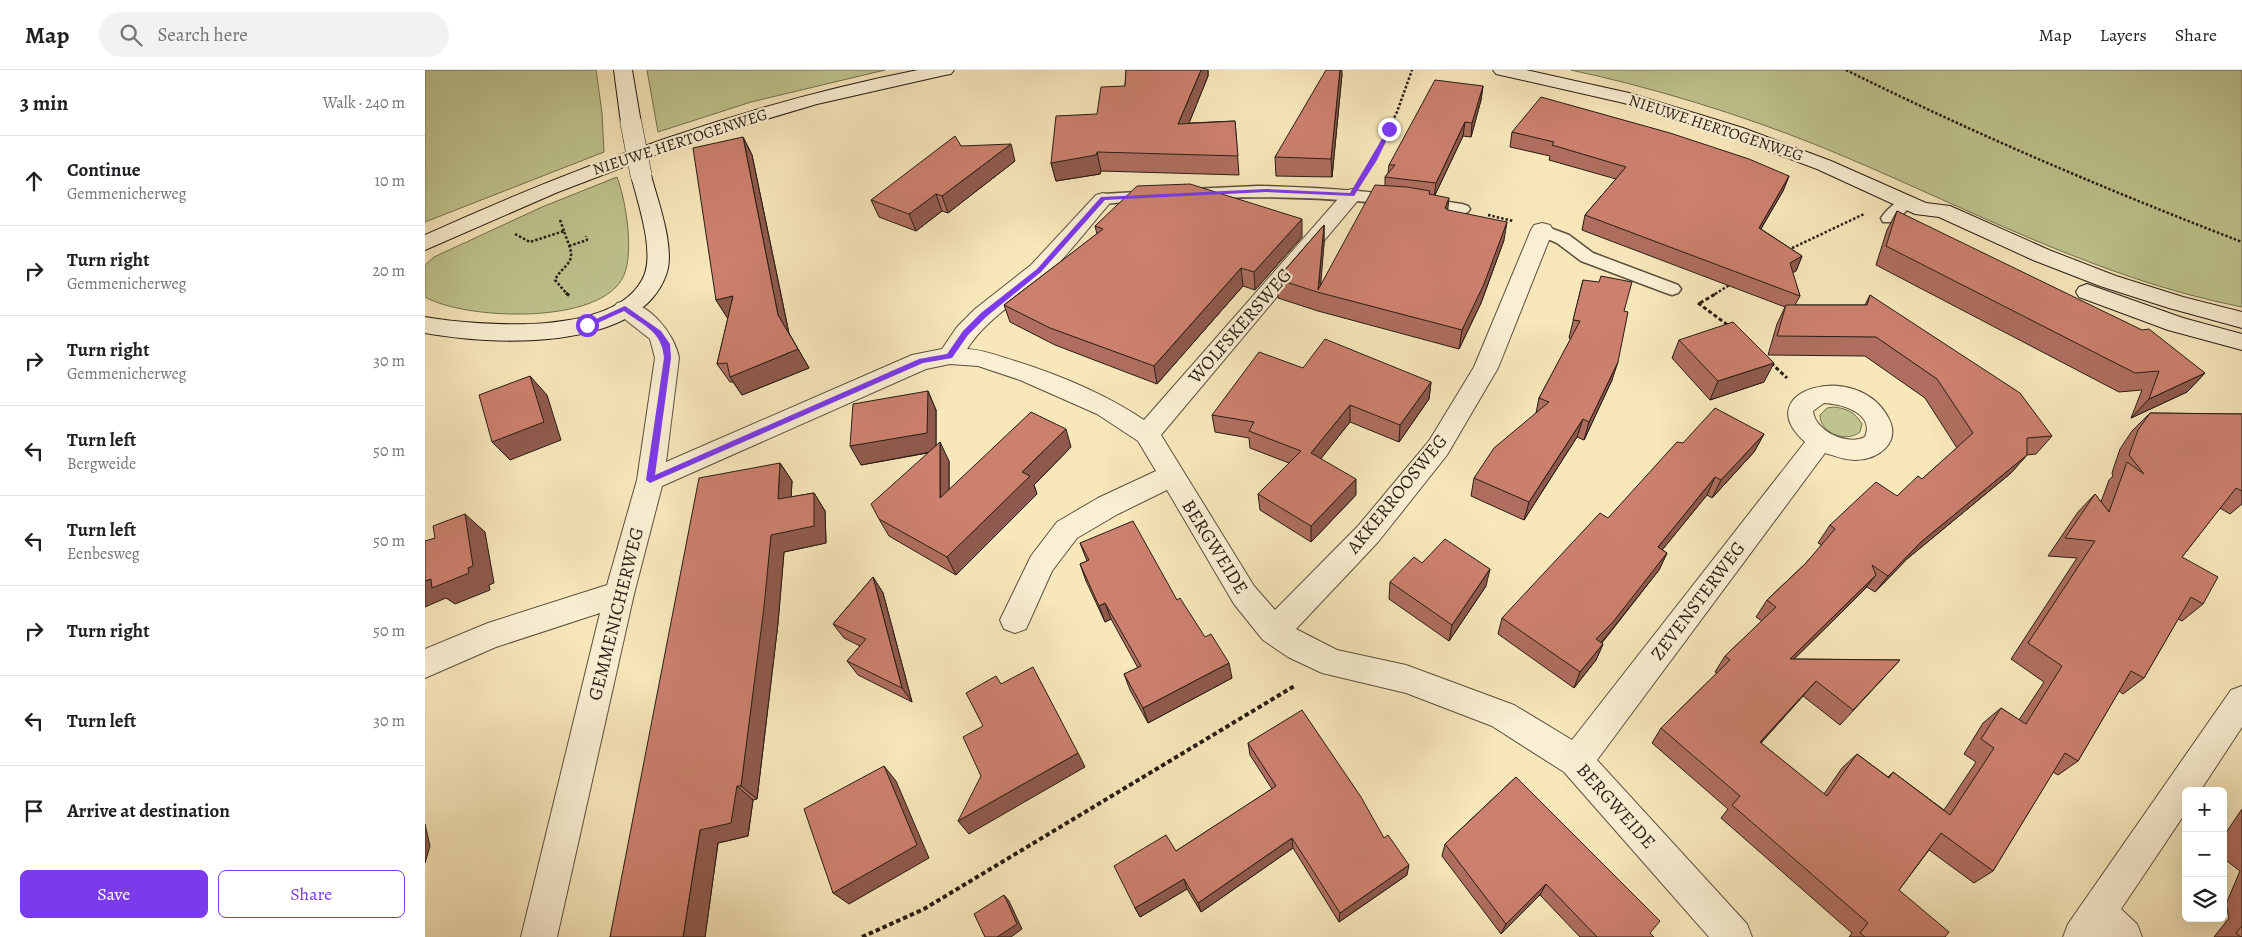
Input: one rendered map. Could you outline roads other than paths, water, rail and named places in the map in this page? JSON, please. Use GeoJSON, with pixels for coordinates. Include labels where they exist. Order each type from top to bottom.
{"type":"FeatureCollection","features":[{"type":"Feature","properties":{"kind":"street"},"geometry":{"type":"LineString","coordinates":[[425,325],[469,332],[522,334],[575,327],[615,313],[646,292],[657,269],[654,232],[631,123],[623,70]]}},
{"type":"Feature","properties":{"kind":"street","name":"NIEUWE HERTOGENWEG"},"geometry":{"type":"LineString","coordinates":[[425,242],[522,199],[663,145],[857,89],[945,70]]}},
{"type":"Feature","properties":{"kind":"street","name":"NIEUWE HERTOGENWEG"},"geometry":{"type":"LineString","coordinates":[[1502,70],[1620,96],[1708,122],[1825,165],[1915,205],[1943,212],[2033,252],[2108,281],[2177,303],[2242,320]]}},
{"type":"Feature","properties":{"kind":"street","name":"WOLFSKERSWEG"},"geometry":{"type":"LineString","coordinates":[[1147,434],[1352,195]]}},
{"type":"Feature","properties":{"kind":"street"},"geometry":{"type":"LineString","coordinates":[[950,356],[965,333],[983,315],[1039,270],[1103,198]]}},
{"type":"Feature","properties":{"kind":"street","name":"NIEUWE HERTOGENWEG"},"geometry":{"type":"LineString","coordinates":[[1915,205],[1932,220],[2099,297],[2176,324],[2242,342]]}},
{"type":"Feature","properties":{"kind":"street","name":"AKKERROOSWEG"},"geometry":{"type":"LineString","coordinates":[[1274,631],[1368,534],[1438,448],[1486,368],[1542,230]]}},
{"type":"Feature","properties":{"kind":"street","name":"GEMMENICHERWEG"},"geometry":{"type":"LineString","coordinates":[[539,937],[619,594],[650,480],[667,358],[666,344],[659,332],[615,313]]}},
{"type":"Feature","properties":{"kind":"street","name":"BERGWEIDE"},"geometry":{"type":"LineString","coordinates":[[650,480],[921,361],[950,356],[979,358],[1029,374],[1106,407],[1147,434],[1244,595],[1274,631],[1299,647],[1333,662],[1407,679],[1503,715],[1576,761],[1734,937]]}},
{"type":"Feature","properties":{"kind":"street"},"geometry":{"type":"LineString","coordinates":[[1821,394],[1834,394],[1861,403],[1875,415],[1881,430],[1879,439],[1873,446],[1862,450],[1848,451],[1820,441],[1809,433],[1803,423],[1801,413],[1803,404],[1810,398],[1821,394]]}},
{"type":"Feature","properties":{"kind":"street","name":"ZEVENSTERWEG"},"geometry":{"type":"LineString","coordinates":[[1576,761],[1820,441]]}},
{"type":"Feature","properties":{"kind":"street"},"geometry":{"type":"LineString","coordinates":[[1015,620],[1041,564],[1067,530],[1108,506],[1172,475]]}},
{"type":"Feature","properties":{"kind":"street"},"geometry":{"type":"LineString","coordinates":[[425,664],[488,636],[619,594]]}},
{"type":"Feature","properties":{"kind":"street"},"geometry":{"type":"LineString","coordinates":[[2124,937],[2089,925],[2242,700]]}},
{"type":"Feature","properties":{"kind":"lane"},"geometry":{"type":"LineString","coordinates":[[1103,198],[1266,191],[1407,199],[1462,209]]}},
{"type":"Feature","properties":{"kind":"lane"},"geometry":{"type":"LineString","coordinates":[[1889,218],[1915,205]]}},
{"type":"Feature","properties":{"kind":"lane"},"geometry":{"type":"LineString","coordinates":[[1542,230],[1563,239],[1587,257],[1672,288]]}}]}
